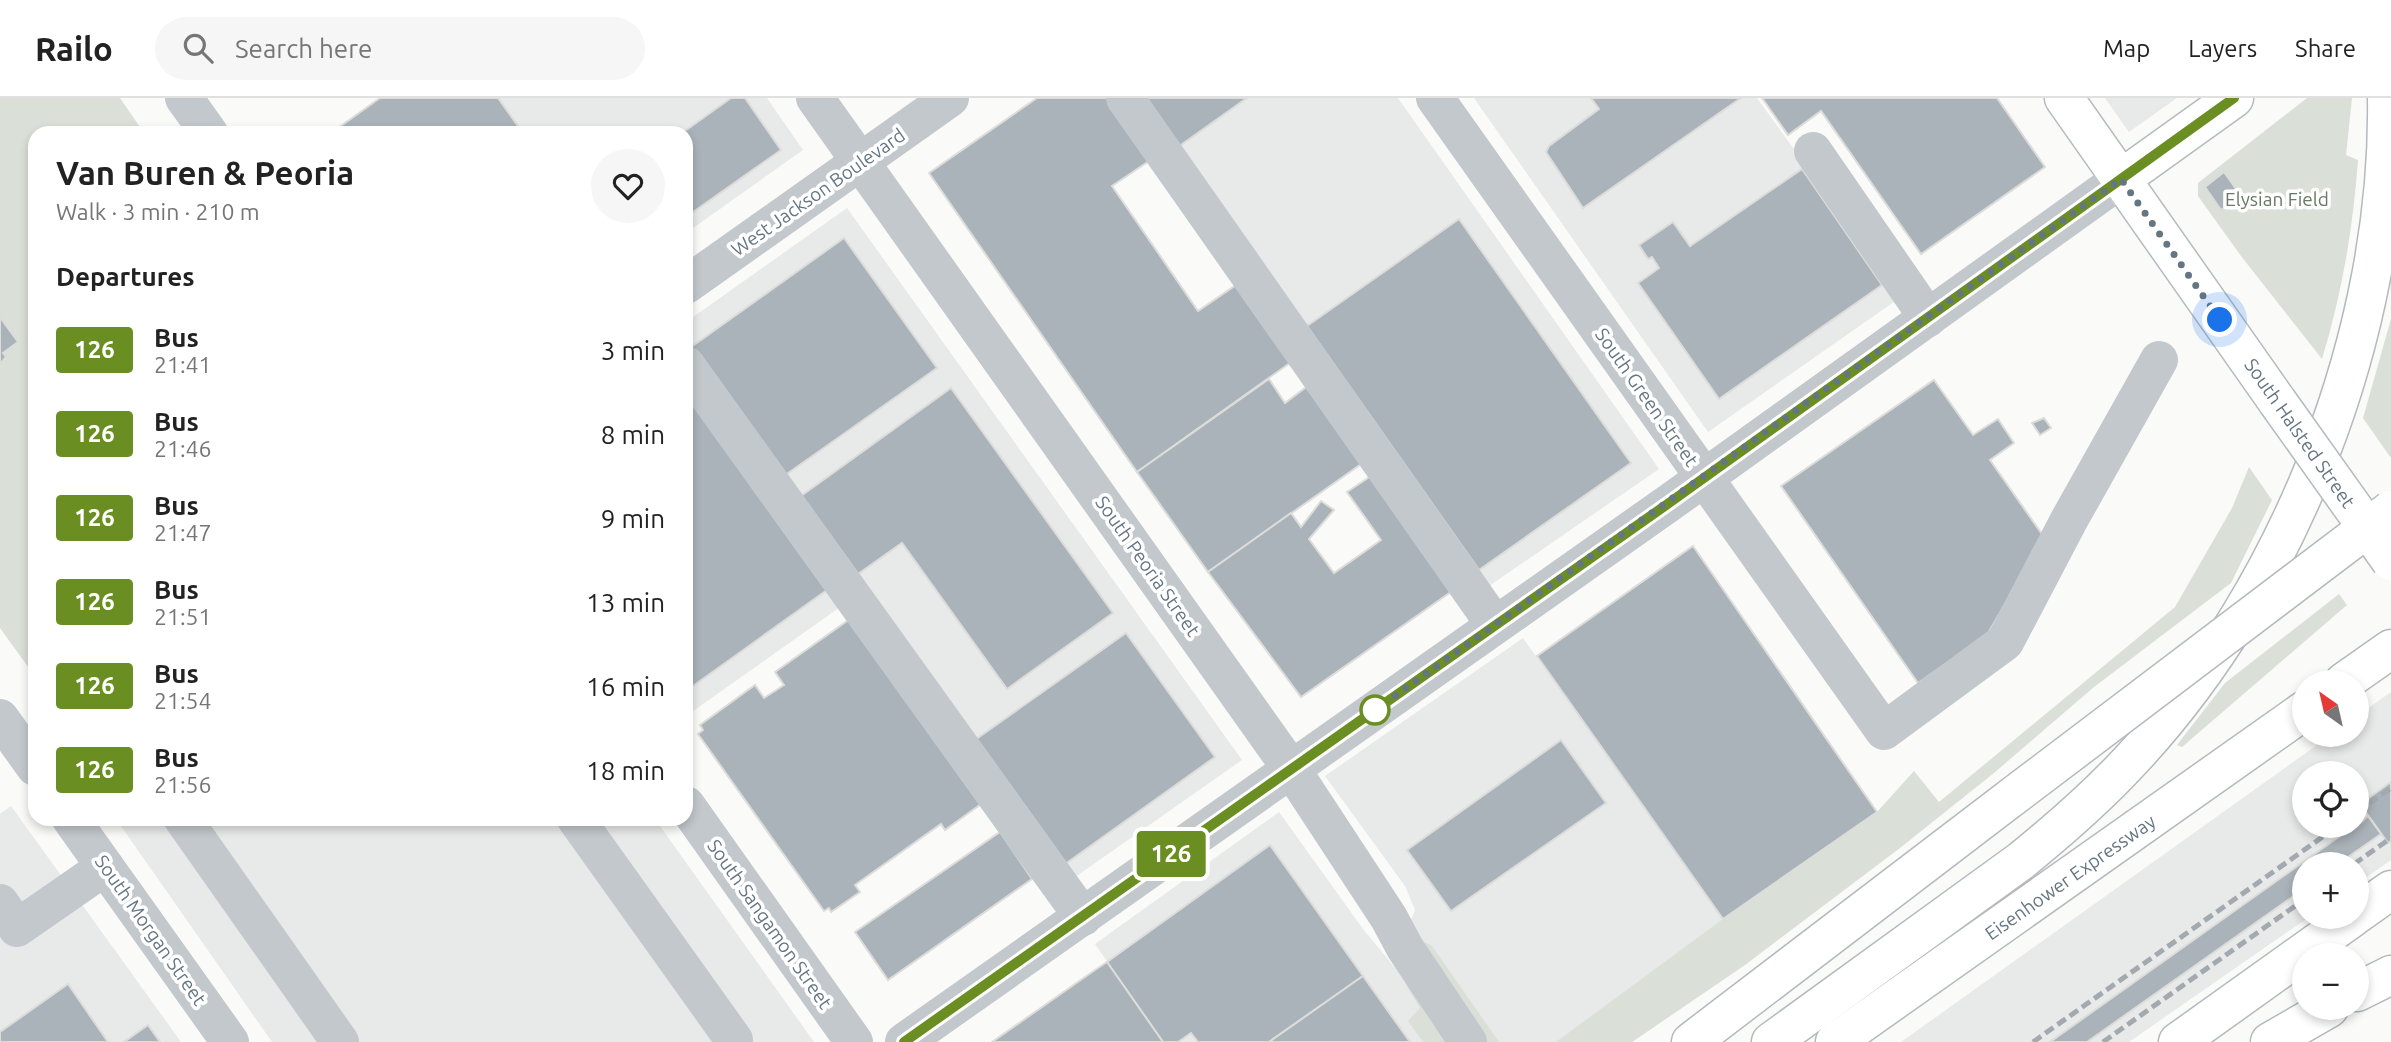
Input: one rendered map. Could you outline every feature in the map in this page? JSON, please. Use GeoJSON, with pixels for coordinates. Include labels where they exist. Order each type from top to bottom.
{"type":"FeatureCollection","features":[{"type":"Feature","properties":{"kind":"main road","name":"South Halsted Street"},"geometry":{"type":"LineString","coordinates":[[2064,98],[2391,561]]}},
{"type":"Feature","properties":{"kind":"main road"},"geometry":{"type":"LineString","coordinates":[[2121,179],[2234,98]]}},
{"type":"Feature","properties":{"kind":"main road"},"geometry":{"type":"LineString","coordinates":[[1771,1042],[2011,868],[2060,828],[2131,760],[2176,708],[2205,668],[2245,605],[2284,535],[2332,426],[2359,335],[2375,252],[2382,205],[2387,98]]}},
{"type":"Feature","properties":{"kind":"main road"},"geometry":{"type":"LineString","coordinates":[[1691,1042],[2391,510]]}},
{"type":"Feature","properties":{"kind":"main road"},"geometry":{"type":"LineString","coordinates":[[2361,670],[2391,649]]}},
{"type":"Feature","properties":{"kind":"main road","name":"Eisenhower Expressway"},"geometry":{"type":"LineString","coordinates":[[1835,1042],[2292,719]]}},
{"type":"Feature","properties":{"kind":"main road"},"geometry":{"type":"LineString","coordinates":[[2369,906],[2391,890]]}},
{"type":"Feature","properties":{"kind":"main road"},"geometry":{"type":"LineString","coordinates":[[2178,1042],[2337,929]]}},
{"type":"Feature","properties":{"kind":"main road"},"geometry":{"type":"LineString","coordinates":[[2369,986],[2391,975]]}},
{"type":"Feature","properties":{"kind":"main road"},"geometry":{"type":"LineString","coordinates":[[2270,1042],[2308,1020]]}},
{"type":"Feature","properties":{"kind":"street"},"geometry":{"type":"LineString","coordinates":[[184,98],[204,126]]}},
{"type":"Feature","properties":{"kind":"street","name":"South Peoria Street"},"geometry":{"type":"LineString","coordinates":[[815,98],[1292,770],[1468,1042]]}},
{"type":"Feature","properties":{"kind":"street","name":"West Jackson Boulevard"},"geometry":{"type":"LineString","coordinates":[[693,280],[950,98]]}},
{"type":"Feature","properties":{"kind":"street"},"geometry":{"type":"LineString","coordinates":[[1125,98],[1495,625]]}},
{"type":"Feature","properties":{"kind":"street","name":"South Green Street"},"geometry":{"type":"LineString","coordinates":[[1435,98],[1884,731],[2005,642],[2158,360]]}},
{"type":"Feature","properties":{"kind":"street"},"geometry":{"type":"LineString","coordinates":[[1814,151],[1928,318]]}},
{"type":"Feature","properties":{"kind":"street"},"geometry":{"type":"LineString","coordinates":[[904,1042],[1704,478],[2121,179]]}},
{"type":"Feature","properties":{"kind":"street"},"geometry":{"type":"LineString","coordinates":[[693,375],[1083,917]]}},
{"type":"Feature","properties":{"kind":"street"},"geometry":{"type":"LineString","coordinates":[[0,718],[24,759]]}},
{"type":"Feature","properties":{"kind":"street","name":"South Sangamon Street"},"geometry":{"type":"LineString","coordinates":[[693,815],[854,1042]]}},
{"type":"Feature","properties":{"kind":"street","name":"South Morgan Street"},"geometry":{"type":"LineString","coordinates":[[76,826],[230,1042]]}},
{"type":"Feature","properties":{"kind":"street"},"geometry":{"type":"LineString","coordinates":[[188,826],[332,1031]]}},
{"type":"Feature","properties":{"kind":"street"},"geometry":{"type":"LineString","coordinates":[[581,826],[733,1041]]}},
{"type":"Feature","properties":{"kind":"street"},"geometry":{"type":"LineString","coordinates":[[0,903],[17,928],[105,867]]}},
{"type":"Feature","properties":{"kind":"shaded area"},"geometry":{"type":"Polygon","coordinates":[[[498,98],[767,98],[803,150],[693,228],[693,126],[518,126],[498,98]]]}},
{"type":"Feature","properties":{"kind":"shaded area"},"geometry":{"type":"Polygon","coordinates":[[[1130,98],[1398,98],[1659,469],[1476,595],[1130,98]]]}},
{"type":"Feature","properties":{"kind":"shaded area"},"geometry":{"type":"Polygon","coordinates":[[[1474,98],[1757,98],[1901,297],[1708,432],[1474,98]]]}},
{"type":"Feature","properties":{"kind":"shaded area"},"geometry":{"type":"Polygon","coordinates":[[[2105,98],[2177,98],[2129,132],[2105,98]]]}},
{"type":"Feature","properties":{"kind":"shaded area"},"geometry":{"type":"Polygon","coordinates":[[[847,208],[1242,760],[1061,887],[853,598],[693,711],[693,317],[847,208]]]}},
{"type":"Feature","properties":{"kind":"shaded area"},"geometry":{"type":"Polygon","coordinates":[[[1523,638],[1753,959],[1632,1042],[1486,1042],[1406,932],[1415,910],[1405,886],[1325,776],[1523,638]]]}},
{"type":"Feature","properties":{"kind":"shaded area"},"geometry":{"type":"Polygon","coordinates":[[[2391,692],[2391,860],[2369,876],[2369,852],[2292,852],[2292,929],[2129,1042],[1901,1042],[2292,763],[2292,838],[2369,838],[2369,761],[2295,761],[2314,747],[2370,747],[2370,707],[2391,692]]]}},
{"type":"Feature","properties":{"kind":"shaded area"},"geometry":{"type":"Polygon","coordinates":[[[11,806],[181,1042],[0,1042],[0,814],[11,806]]]}},
{"type":"Feature","properties":{"kind":"shaded area"},"geometry":{"type":"Polygon","coordinates":[[[1279,812],[1363,929],[1407,982],[1450,1042],[1163,1042],[1095,944],[1279,812]]]}},
{"type":"Feature","properties":{"kind":"shaded area"},"geometry":{"type":"Polygon","coordinates":[[[121,826],[660,826],[814,1042],[272,1042],[121,826]]]}},
{"type":"Feature","properties":{"kind":"green space"},"geometry":{"type":"Polygon","coordinates":[[[0,98],[120,98],[139,126],[28,126],[28,667],[0,628],[0,98]]]}},
{"type":"Feature","properties":{"kind":"green space","name":"Elysian Field"},"geometry":{"type":"Polygon","coordinates":[[[2307,98],[2352,98],[2346,155],[2358,160],[2346,261],[2322,359],[2241,256],[2198,196],[2198,183],[2307,98]]]}},
{"type":"Feature","properties":{"kind":"green space"},"geometry":{"type":"Polygon","coordinates":[[[2391,319],[2391,458],[2363,418],[2391,319]]]}},
{"type":"Feature","properties":{"kind":"green space"},"geometry":{"type":"Polygon","coordinates":[[[2249,467],[2272,500],[2231,583],[2094,687],[1994,773],[1900,848],[1745,965],[1632,1042],[1556,1042],[1723,919],[1877,812],[1914,771],[1939,802],[2175,607],[2232,508],[2249,467]]]}},
{"type":"Feature","properties":{"kind":"green space"},"geometry":{"type":"Polygon","coordinates":[[[2339,594],[2347,605],[2182,747],[2177,745],[2225,683],[2339,594]]]}},
{"type":"Feature","properties":{"kind":"green space"},"geometry":{"type":"Polygon","coordinates":[[[1421,942],[1432,946],[1499,1042],[1486,1042],[1421,942]]]}},
{"type":"Feature","properties":{"kind":"green space"},"geometry":{"type":"Polygon","coordinates":[[[1407,982],[1450,1042],[1423,1042],[1408,1021],[1420,1008],[1405,983],[1407,982]]]}},
{"type":"Feature","properties":{"kind":"building"},"geometry":{"type":"Polygon","coordinates":[[[380,98],[498,98],[518,126],[341,126],[380,98]]]}},
{"type":"Feature","properties":{"kind":"building"},"geometry":{"type":"Polygon","coordinates":[[[731,98],[745,98],[781,150],[693,212],[692,126],[731,98]]]}},
{"type":"Feature","properties":{"kind":"building"},"geometry":{"type":"Polygon","coordinates":[[[1037,98],[1110,98],[1152,159],[1112,186],[1198,311],[1239,283],[1294,360],[1137,472],[929,173],[1037,98]]]}},
{"type":"Feature","properties":{"kind":"building"},"geometry":{"type":"Polygon","coordinates":[[[1143,98],[1247,98],[1178,147],[1143,98]]]}},
{"type":"Feature","properties":{"kind":"building"},"geometry":{"type":"Polygon","coordinates":[[[1591,98],[1741,98],[1583,208],[1546,152],[1549,146],[1599,109],[1591,98]]]}},
{"type":"Feature","properties":{"kind":"building"},"geometry":{"type":"Polygon","coordinates":[[[1762,98],[1997,98],[2045,167],[1921,254],[1821,111],[1788,135],[1762,98]]]}},
{"type":"Feature","properties":{"kind":"building"},"geometry":{"type":"Polygon","coordinates":[[[1802,169],[1882,285],[1719,399],[1638,283],[1659,268],[1652,257],[1648,259],[1639,245],[1673,222],[1690,246],[1802,169]]]}},
{"type":"Feature","properties":{"kind":"building"},"geometry":{"type":"Polygon","coordinates":[[[2224,172],[2241,196],[2221,210],[2205,187],[2224,172]]]}},
{"type":"Feature","properties":{"kind":"building"},"geometry":{"type":"Polygon","coordinates":[[[1459,219],[1631,463],[1479,570],[1307,326],[1459,219]]]}},
{"type":"Feature","properties":{"kind":"building"},"geometry":{"type":"Polygon","coordinates":[[[844,238],[937,368],[784,476],[693,358],[693,346],[844,238]]]}},
{"type":"Feature","properties":{"kind":"building"},"geometry":{"type":"Polygon","coordinates":[[[0,317],[18,342],[3,353],[6,357],[0,364],[0,317]]]}},
{"type":"Feature","properties":{"kind":"building"},"geometry":{"type":"Polygon","coordinates":[[[1269,379],[1285,403],[1309,385],[1364,462],[1208,572],[1137,472],[1269,379]]]}},
{"type":"Feature","properties":{"kind":"building"},"geometry":{"type":"Polygon","coordinates":[[[1934,380],[1973,435],[1998,419],[2014,443],[1990,460],[2044,537],[1987,635],[1918,683],[1781,486],[1934,380]]]}},
{"type":"Feature","properties":{"kind":"building"},"geometry":{"type":"Polygon","coordinates":[[[951,388],[1113,613],[1007,689],[902,543],[858,574],[801,496],[951,388]]]}},
{"type":"Feature","properties":{"kind":"building"},"geometry":{"type":"Polygon","coordinates":[[[693,402],[827,590],[693,686],[693,402]]]}},
{"type":"Feature","properties":{"kind":"building"},"geometry":{"type":"Polygon","coordinates":[[[2044,418],[2051,428],[2040,435],[2032,423],[2044,418]]]}},
{"type":"Feature","properties":{"kind":"building"},"geometry":{"type":"Polygon","coordinates":[[[1374,474],[1455,589],[1301,697],[1208,572],[1291,513],[1301,527],[1321,501],[1334,510],[1309,539],[1334,573],[1381,540],[1347,492],[1374,474]]]}},
{"type":"Feature","properties":{"kind":"building"},"geometry":{"type":"Polygon","coordinates":[[[1693,546],[1877,812],[1723,919],[1537,656],[1693,546]]]}},
{"type":"Feature","properties":{"kind":"building"},"geometry":{"type":"Polygon","coordinates":[[[850,619],[981,804],[945,830],[941,824],[855,885],[860,892],[831,912],[829,908],[824,911],[698,734],[703,730],[700,725],[755,685],[764,698],[784,685],[775,672],[850,619]]]}},
{"type":"Feature","properties":{"kind":"building"},"geometry":{"type":"Polygon","coordinates":[[[1126,633],[1215,757],[1061,867],[972,742],[1126,633]]]}},
{"type":"Feature","properties":{"kind":"building"},"geometry":{"type":"Polygon","coordinates":[[[1561,740],[1606,803],[1451,911],[1407,850],[1561,740]]]}},
{"type":"Feature","properties":{"kind":"building"},"geometry":{"type":"Polygon","coordinates":[[[2391,782],[2391,841],[2388,843],[2369,817],[2369,798],[2391,782]]]}},
{"type":"Feature","properties":{"kind":"building"},"geometry":{"type":"Polygon","coordinates":[[[2369,817],[2381,834],[2355,852],[2317,852],[2337,838],[2369,838],[2369,817]]]}},
{"type":"Feature","properties":{"kind":"building"},"geometry":{"type":"Polygon","coordinates":[[[1000,832],[1032,879],[888,980],[855,932],[1000,832]]]}},
{"type":"Feature","properties":{"kind":"building"},"geometry":{"type":"Polygon","coordinates":[[[1270,845],[1363,976],[1269,1042],[1198,1042],[1191,1033],[1178,1042],[1163,1042],[1107,962],[1270,845]]]}},
{"type":"Feature","properties":{"kind":"building"},"geometry":{"type":"Polygon","coordinates":[[[2292,870],[2292,897],[2087,1042],[2050,1042],[2292,870]]]}},
{"type":"Feature","properties":{"kind":"building"},"geometry":{"type":"Polygon","coordinates":[[[1107,962],[1163,1042],[992,1042],[1095,970],[1107,962]]]}},
{"type":"Feature","properties":{"kind":"building"},"geometry":{"type":"Polygon","coordinates":[[[1363,976],[1410,1042],[1269,1042],[1363,976]]]}},
{"type":"Feature","properties":{"kind":"building"},"geometry":{"type":"Polygon","coordinates":[[[68,984],[108,1042],[0,1042],[0,1032],[68,984]]]}},
{"type":"Feature","properties":{"kind":"building"},"geometry":{"type":"Polygon","coordinates":[[[148,1025],[160,1042],[124,1042],[148,1025]]]}},
{"type":"Feature","properties":{"kind":"railway"},"geometry":{"type":"LineString","coordinates":[[2369,804],[2391,788]]}},
{"type":"Feature","properties":{"kind":"railway"},"geometry":{"type":"LineString","coordinates":[[2033,1042],[2321,838]]}},
{"type":"Feature","properties":{"kind":"railway"},"geometry":{"type":"LineString","coordinates":[[2369,853],[2391,838]]}},
{"type":"Feature","properties":{"kind":"railway"},"geometry":{"type":"LineString","coordinates":[[2103,1042],[2292,908]]}},
{"type":"Feature","properties":{"kind":"bus line","name":"126"},"geometry":{"type":"LineString","coordinates":[[904,1042],[1669,503],[2234,98]]}},
{"type":"Feature","properties":{"kind":"route"},"geometry":{"type":"LineString","coordinates":[[1375,710],[2121,179],[2220,320]]}}]}
